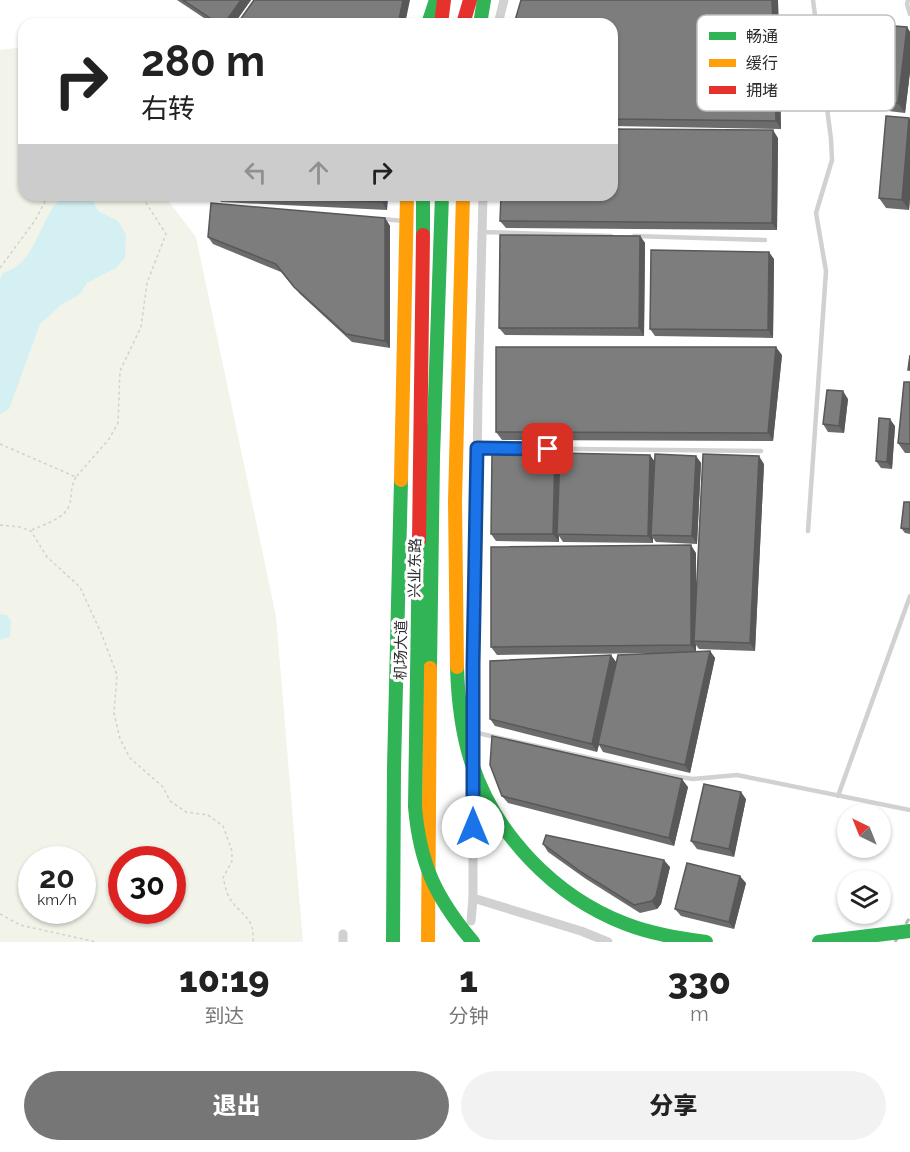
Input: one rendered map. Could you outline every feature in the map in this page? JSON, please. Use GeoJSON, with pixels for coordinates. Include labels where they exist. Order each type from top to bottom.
{"type":"FeatureCollection","features":[{"type":"Feature","properties":{"kind":"main road"},"geometry":{"type":"LineString","coordinates":[[430,18],[436,0]]}},
{"type":"Feature","properties":{"kind":"main road"},"geometry":{"type":"LineString","coordinates":[[442,18],[444,0]]}},
{"type":"Feature","properties":{"kind":"main road"},"geometry":{"type":"LineString","coordinates":[[465,18],[470,0]]}},
{"type":"Feature","properties":{"kind":"main road"},"geometry":{"type":"LineString","coordinates":[[481,18],[484,0]]}},
{"type":"Feature","properties":{"kind":"main road","name":"兴业东路"},"geometry":{"type":"LineString","coordinates":[[393,942],[407,201]]}},
{"type":"Feature","properties":{"kind":"main road","name":"机场大道"},"geometry":{"type":"LineString","coordinates":[[423,201],[415,807],[419,844],[431,880],[458,925],[473,942]]}},
{"type":"Feature","properties":{"kind":"main road","name":"兴业东路"},"geometry":{"type":"LineString","coordinates":[[428,942],[432,480],[442,201]]}},
{"type":"Feature","properties":{"kind":"main road"},"geometry":{"type":"LineString","coordinates":[[463,201],[453,558],[459,702],[464,732],[477,777],[496,814],[516,844],[535,865],[567,891],[590,906],[633,926],[664,935],[706,942]]}},
{"type":"Feature","properties":{"kind":"main road"},"geometry":{"type":"LineString","coordinates":[[819,942],[910,931]]}},
{"type":"Feature","properties":{"kind":"street"},"geometry":{"type":"LineString","coordinates":[[500,18],[504,0]]}},
{"type":"Feature","properties":{"kind":"street"},"geometry":{"type":"LineString","coordinates":[[471,921],[483,201]]}},
{"type":"Feature","properties":{"kind":"street"},"geometry":{"type":"LineString","coordinates":[[473,898],[581,931],[608,942]]}},
{"type":"Feature","properties":{"kind":"lane"},"geometry":{"type":"LineString","coordinates":[[813,0],[815,15]]}},
{"type":"Feature","properties":{"kind":"lane"},"geometry":{"type":"LineString","coordinates":[[908,0],[910,14]]}},
{"type":"Feature","properties":{"kind":"lane"},"geometry":{"type":"LineString","coordinates":[[808,531],[826,271],[816,213],[832,160],[827,111]]}},
{"type":"Feature","properties":{"kind":"lane"},"geometry":{"type":"LineString","coordinates":[[372,218],[407,221]]}},
{"type":"Feature","properties":{"kind":"lane"},"geometry":{"type":"LineString","coordinates":[[482,232],[612,236]]}},
{"type":"Feature","properties":{"kind":"lane"},"geometry":{"type":"LineString","coordinates":[[624,236],[765,240]]}},
{"type":"Feature","properties":{"kind":"lane"},"geometry":{"type":"LineString","coordinates":[[477,448],[761,451]]}},
{"type":"Feature","properties":{"kind":"lane"},"geometry":{"type":"LineString","coordinates":[[838,796],[910,596]]}},
{"type":"Feature","properties":{"kind":"lane"},"geometry":{"type":"LineString","coordinates":[[473,732],[672,776],[693,779],[737,775],[910,810]]}},
{"type":"Feature","properties":{"kind":"path"},"geometry":{"type":"LineString","coordinates":[[0,268],[36,219],[45,201]]}},
{"type":"Feature","properties":{"kind":"path"},"geometry":{"type":"LineString","coordinates":[[31,531],[63,514],[69,504],[70,488],[76,477],[110,439],[118,423],[120,371],[141,327],[147,283],[166,234],[145,201]]}},
{"type":"Feature","properties":{"kind":"path"},"geometry":{"type":"LineString","coordinates":[[0,444],[76,477]]}},
{"type":"Feature","properties":{"kind":"path"},"geometry":{"type":"LineString","coordinates":[[0,525],[20,527],[31,531],[47,557],[80,587],[117,675],[114,713],[120,739],[130,758],[163,787],[170,801],[186,813],[208,814],[223,826],[232,850],[232,861],[223,878],[229,897],[248,917],[254,929],[253,942]]}},
{"type":"Feature","properties":{"kind":"path"},"geometry":{"type":"LineString","coordinates":[[0,914],[20,925],[96,942]]}},
{"type":"Feature","properties":{"kind":"shaded area"},"geometry":{"type":"Polygon","coordinates":[[[18,48],[18,201],[169,201],[196,237],[276,616],[303,942],[0,942],[0,50],[18,48]]]}},
{"type":"Feature","properties":{"kind":"water"},"geometry":{"type":"Polygon","coordinates":[[[58,201],[94,201],[98,211],[118,221],[126,235],[125,258],[116,268],[87,283],[79,295],[62,304],[40,324],[9,409],[0,414],[0,280],[2,273],[14,268],[31,250],[58,201]]]}},
{"type":"Feature","properties":{"kind":"water"},"geometry":{"type":"Polygon","coordinates":[[[0,614],[7,615],[11,621],[10,637],[0,640],[0,614]]]}},
{"type":"Feature","properties":{"kind":"building"},"geometry":{"type":"Polygon","coordinates":[[[183,0],[241,0],[228,18],[210,18],[183,0]]]}},
{"type":"Feature","properties":{"kind":"building"},"geometry":{"type":"Polygon","coordinates":[[[254,0],[403,0],[399,18],[241,18],[254,0]]]}},
{"type":"Feature","properties":{"kind":"building"},"geometry":{"type":"Polygon","coordinates":[[[521,0],[772,0],[772,15],[697,15],[697,111],[776,111],[776,121],[618,119],[618,18],[516,18],[521,0]]]}},
{"type":"Feature","properties":{"kind":"building"},"geometry":{"type":"Polygon","coordinates":[[[895,26],[907,27],[898,103],[895,103],[895,26]]]}},
{"type":"Feature","properties":{"kind":"building"},"geometry":{"type":"Polygon","coordinates":[[[886,116],[909,118],[902,200],[879,198],[886,116]]]}},
{"type":"Feature","properties":{"kind":"building"},"geometry":{"type":"Polygon","coordinates":[[[618,129],[773,130],[772,223],[500,221],[501,201],[618,201],[618,129]]]}},
{"type":"Feature","properties":{"kind":"building"},"geometry":{"type":"Polygon","coordinates":[[[211,203],[385,218],[385,341],[346,334],[294,287],[276,264],[208,237],[211,203]]]}},
{"type":"Feature","properties":{"kind":"building"},"geometry":{"type":"Polygon","coordinates":[[[500,235],[640,236],[639,328],[499,328],[500,235]]]}},
{"type":"Feature","properties":{"kind":"building"},"geometry":{"type":"Polygon","coordinates":[[[651,250],[769,252],[768,330],[650,329],[651,250]]]}},
{"type":"Feature","properties":{"kind":"building"},"geometry":{"type":"Polygon","coordinates":[[[496,347],[776,347],[768,433],[496,432],[496,347]]]}},
{"type":"Feature","properties":{"kind":"building"},"geometry":{"type":"Polygon","coordinates":[[[904,382],[910,382],[910,444],[898,443],[904,382]]]}},
{"type":"Feature","properties":{"kind":"building"},"geometry":{"type":"Polygon","coordinates":[[[827,390],[843,391],[839,426],[823,424],[827,390]]]}},
{"type":"Feature","properties":{"kind":"building"},"geometry":{"type":"Polygon","coordinates":[[[879,418],[890,419],[887,462],[876,461],[879,418]]]}},
{"type":"Feature","properties":{"kind":"building"},"geometry":{"type":"Polygon","coordinates":[[[492,452],[555,453],[553,534],[491,534],[492,452]]]}},
{"type":"Feature","properties":{"kind":"building"},"geometry":{"type":"Polygon","coordinates":[[[560,453],[650,455],[648,536],[557,534],[560,453]]]}},
{"type":"Feature","properties":{"kind":"building"},"geometry":{"type":"Polygon","coordinates":[[[655,454],[696,456],[692,536],[651,535],[655,454]]]}},
{"type":"Feature","properties":{"kind":"building"},"geometry":{"type":"Polygon","coordinates":[[[703,454],[759,456],[750,643],[694,641],[703,454]]]}},
{"type":"Feature","properties":{"kind":"building"},"geometry":{"type":"Polygon","coordinates":[[[904,502],[910,502],[910,529],[901,528],[904,502]]]}},
{"type":"Feature","properties":{"kind":"building"},"geometry":{"type":"Polygon","coordinates":[[[691,545],[691,645],[491,647],[491,547],[691,545]]]}},
{"type":"Feature","properties":{"kind":"building"},"geometry":{"type":"Polygon","coordinates":[[[710,651],[685,765],[598,744],[618,655],[710,651]]]}},
{"type":"Feature","properties":{"kind":"building"},"geometry":{"type":"Polygon","coordinates":[[[611,655],[592,744],[490,719],[490,661],[611,655]]]}},
{"type":"Feature","properties":{"kind":"building"},"geometry":{"type":"Polygon","coordinates":[[[492,736],[682,779],[669,838],[502,796],[490,765],[492,736]]]}},
{"type":"Feature","properties":{"kind":"building"},"geometry":{"type":"Polygon","coordinates":[[[704,784],[741,792],[729,849],[691,841],[704,784]]]}},
{"type":"Feature","properties":{"kind":"building"},"geometry":{"type":"Polygon","coordinates":[[[546,835],[664,860],[656,896],[652,901],[634,905],[581,872],[543,844],[546,835]]]}},
{"type":"Feature","properties":{"kind":"building"},"geometry":{"type":"Polygon","coordinates":[[[687,863],[740,876],[729,922],[675,909],[687,863]]]}},
{"type":"Feature","properties":{"kind":"railway"},"geometry":{"type":"LineString","coordinates":[[895,942],[910,917]]}},
{"type":"Feature","properties":{"kind":"traffic: fast"},"geometry":{"type":"LineString","coordinates":[[430,18],[436,0]]}},
{"type":"Feature","properties":{"kind":"traffic: fast"},"geometry":{"type":"LineString","coordinates":[[481,18],[484,0]]}},
{"type":"Feature","properties":{"kind":"traffic: fast"},"geometry":{"type":"LineString","coordinates":[[423,201],[423,235]]}},
{"type":"Feature","properties":{"kind":"traffic: fast"},"geometry":{"type":"LineString","coordinates":[[430,668],[433,457],[442,201]]}},
{"type":"Feature","properties":{"kind":"traffic: fast"},"geometry":{"type":"LineString","coordinates":[[393,942],[394,768],[401,480]]}},
{"type":"Feature","properties":{"kind":"traffic: fast"},"geometry":{"type":"LineString","coordinates":[[419,541],[415,807],[417,828],[432,880],[449,910],[473,942]]}},
{"type":"Feature","properties":{"kind":"traffic: fast"},"geometry":{"type":"LineString","coordinates":[[457,667],[465,738],[481,788],[511,838],[530,860],[552,880],[600,912],[646,930],[706,942]]}},
{"type":"Feature","properties":{"kind":"traffic: fast"},"geometry":{"type":"LineString","coordinates":[[819,942],[910,931]]}},
{"type":"Feature","properties":{"kind":"traffic: slow"},"geometry":{"type":"LineString","coordinates":[[401,480],[407,201]]}},
{"type":"Feature","properties":{"kind":"traffic: slow"},"geometry":{"type":"LineString","coordinates":[[457,667],[455,501],[463,201]]}},
{"type":"Feature","properties":{"kind":"traffic: slow"},"geometry":{"type":"LineString","coordinates":[[428,942],[430,668]]}},
{"type":"Feature","properties":{"kind":"traffic: jam"},"geometry":{"type":"LineString","coordinates":[[442,18],[444,0]]}},
{"type":"Feature","properties":{"kind":"traffic: jam"},"geometry":{"type":"LineString","coordinates":[[465,18],[470,0]]}},
{"type":"Feature","properties":{"kind":"traffic: jam"},"geometry":{"type":"LineString","coordinates":[[419,541],[423,235]]}},
{"type":"Feature","properties":{"kind":"route"},"geometry":{"type":"LineString","coordinates":[[473,827],[477,448],[548,449]]}}]}
